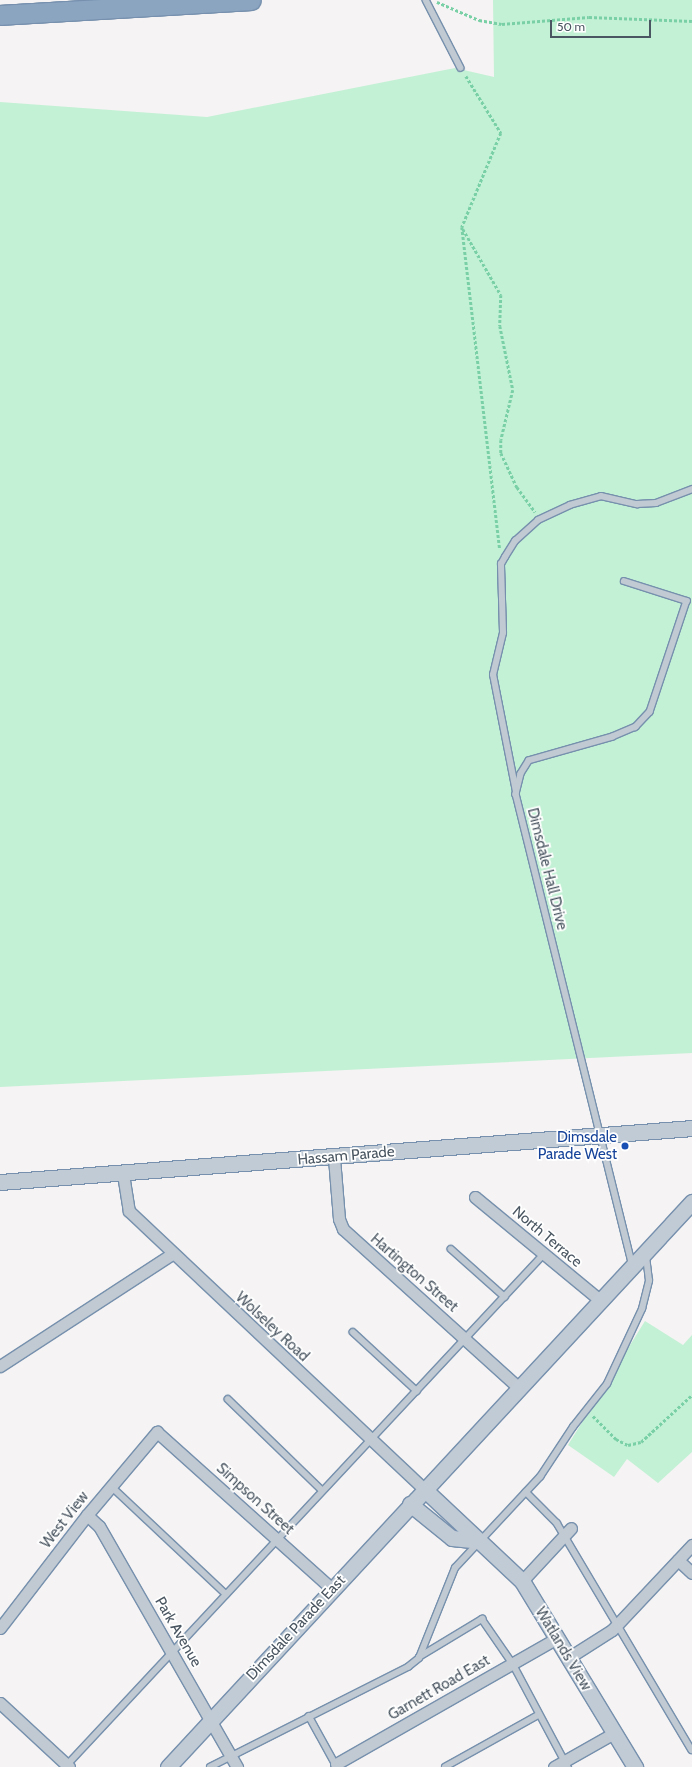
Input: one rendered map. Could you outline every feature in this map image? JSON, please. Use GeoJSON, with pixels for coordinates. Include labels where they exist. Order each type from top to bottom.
{"type":"FeatureCollection","features":[{"type":"Feature","properties":{"kind":"highway"},"geometry":{"type":"LineString","coordinates":[[0,15],[250,0]]}},
{"type":"Feature","properties":{"kind":"main road","name":"Hassam Parade"},"geometry":{"type":"LineString","coordinates":[[0,1182],[334,1158],[599,1134],[692,1128]]}},
{"type":"Feature","properties":{"kind":"main road"},"geometry":{"type":"LineString","coordinates":[[424,1489],[633,1267],[692,1202]]}},
{"type":"Feature","properties":{"kind":"main road","name":"Dimsdale Parade East"},"geometry":{"type":"LineString","coordinates":[[168,1767],[424,1489]]}},
{"type":"Feature","properties":{"kind":"main road","name":"Watlands View"},"geometry":{"type":"LineString","coordinates":[[424,1489],[522,1581],[635,1767]]}},
{"type":"Feature","properties":{"kind":"main road"},"geometry":{"type":"LineString","coordinates":[[410,1504],[452,1538],[479,1541]]}},
{"type":"Feature","properties":{"kind":"street","name":"Hartington Street"},"geometry":{"type":"LineString","coordinates":[[334,1158],[339,1219],[343,1229],[466,1338],[519,1388]]}},
{"type":"Feature","properties":{"kind":"street","name":"Wolseley Road"},"geometry":{"type":"LineString","coordinates":[[123,1174],[129,1210],[172,1254],[424,1489]]}},
{"type":"Feature","properties":{"kind":"street","name":"North Terrace"},"geometry":{"type":"LineString","coordinates":[[475,1197],[601,1301]]}},
{"type":"Feature","properties":{"kind":"street"},"geometry":{"type":"LineString","coordinates":[[0,1366],[172,1254]]}},
{"type":"Feature","properties":{"kind":"street","name":"West View"},"geometry":{"type":"LineString","coordinates":[[0,1628],[87,1515],[157,1432]]}},
{"type":"Feature","properties":{"kind":"street","name":"Simpson Street"},"geometry":{"type":"LineString","coordinates":[[157,1432],[332,1589]]}},
{"type":"Feature","properties":{"kind":"street","name":"Park Avenue"},"geometry":{"type":"LineString","coordinates":[[87,1515],[99,1526],[173,1652],[210,1721],[237,1767]]}},
{"type":"Feature","properties":{"kind":"street"},"geometry":{"type":"LineString","coordinates":[[522,1581],[568,1531]]}},
{"type":"Feature","properties":{"kind":"street"},"geometry":{"type":"LineString","coordinates":[[568,1658],[617,1625],[692,1545]]}},
{"type":"Feature","properties":{"kind":"street"},"geometry":{"type":"LineString","coordinates":[[678,1560],[692,1573]]}},
{"type":"Feature","properties":{"kind":"street","name":"Garnett Road East"},"geometry":{"type":"LineString","coordinates":[[336,1766],[557,1638]]}},
{"type":"Feature","properties":{"kind":"street"},"geometry":{"type":"LineString","coordinates":[[0,1703],[67,1766]]}},
{"type":"Feature","properties":{"kind":"street"},"geometry":{"type":"LineString","coordinates":[[554,1767],[566,1764],[614,1733]]}},
{"type":"Feature","properties":{"kind":"lane"},"geometry":{"type":"LineString","coordinates":[[426,0],[461,68]]}},
{"type":"Feature","properties":{"kind":"lane"},"geometry":{"type":"LineString","coordinates":[[516,794],[493,675],[503,633],[502,564],[515,541],[538,520],[570,505],[601,496],[637,504],[656,503],[692,489]]}},
{"type":"Feature","properties":{"kind":"lane","name":"Dimsdale Hall Drive"},"geometry":{"type":"LineString","coordinates":[[624,581],[687,601],[655,692],[650,712],[636,727],[613,737],[529,762],[521,774],[516,794],[633,1267]]}},
{"type":"Feature","properties":{"kind":"lane"},"geometry":{"type":"LineString","coordinates":[[451,1249],[504,1297]]}},
{"type":"Feature","properties":{"kind":"lane"},"geometry":{"type":"LineString","coordinates":[[419,1658],[455,1568],[540,1477],[586,1409],[607,1384],[642,1309],[649,1281],[646,1253]]}},
{"type":"Feature","properties":{"kind":"lane"},"geometry":{"type":"LineString","coordinates":[[67,1766],[369,1438],[417,1391],[544,1254]]}},
{"type":"Feature","properties":{"kind":"lane"},"geometry":{"type":"LineString","coordinates":[[353,1332],[417,1391]]}},
{"type":"Feature","properties":{"kind":"lane"},"geometry":{"type":"LineString","coordinates":[[228,1399],[322,1490]]}},
{"type":"Feature","properties":{"kind":"lane"},"geometry":{"type":"LineString","coordinates":[[111,1486],[226,1594]]}},
{"type":"Feature","properties":{"kind":"lane"},"geometry":{"type":"LineString","coordinates":[[526,1492],[557,1523],[568,1531],[617,1625],[692,1750]]}},
{"type":"Feature","properties":{"kind":"lane"},"geometry":{"type":"LineString","coordinates":[[210,1767],[230,1755],[408,1667],[419,1658],[482,1619],[513,1664],[538,1715],[566,1764]]}},
{"type":"Feature","properties":{"kind":"lane"},"geometry":{"type":"LineString","coordinates":[[445,1767],[538,1715]]}},
{"type":"Feature","properties":{"kind":"lane"},"geometry":{"type":"LineString","coordinates":[[309,1716],[336,1766]]}},
{"type":"Feature","properties":{"kind":"path"},"geometry":{"type":"LineString","coordinates":[[432,0],[479,20],[502,24],[589,17],[692,21]]}},
{"type":"Feature","properties":{"kind":"path"},"geometry":{"type":"LineString","coordinates":[[461,68],[500,133],[462,227],[502,564]]}},
{"type":"Feature","properties":{"kind":"path"},"geometry":{"type":"LineString","coordinates":[[462,227],[501,295],[500,326],[513,390],[501,440],[501,453],[517,487],[535,512]]}},
{"type":"Feature","properties":{"kind":"path"},"geometry":{"type":"LineString","coordinates":[[586,1409],[616,1439],[628,1445],[640,1442],[692,1395]]}},
{"type":"Feature","properties":{"kind":"green space"},"geometry":{"type":"Polygon","coordinates":[[[493,0],[692,0],[692,1053],[0,1087],[0,102],[207,117],[455,68],[494,77],[493,0]]]}},
{"type":"Feature","properties":{"kind":"green space"},"geometry":{"type":"Polygon","coordinates":[[[645,1321],[683,1345],[692,1335],[692,1452],[658,1483],[627,1459],[614,1477],[568,1445],[645,1321]]]}},
{"type":"Feature","properties":{"kind":"place","name":"Dimsdale Parade West"},"geometry":{"type":"Point","coordinates":[625,1146]}}]}
